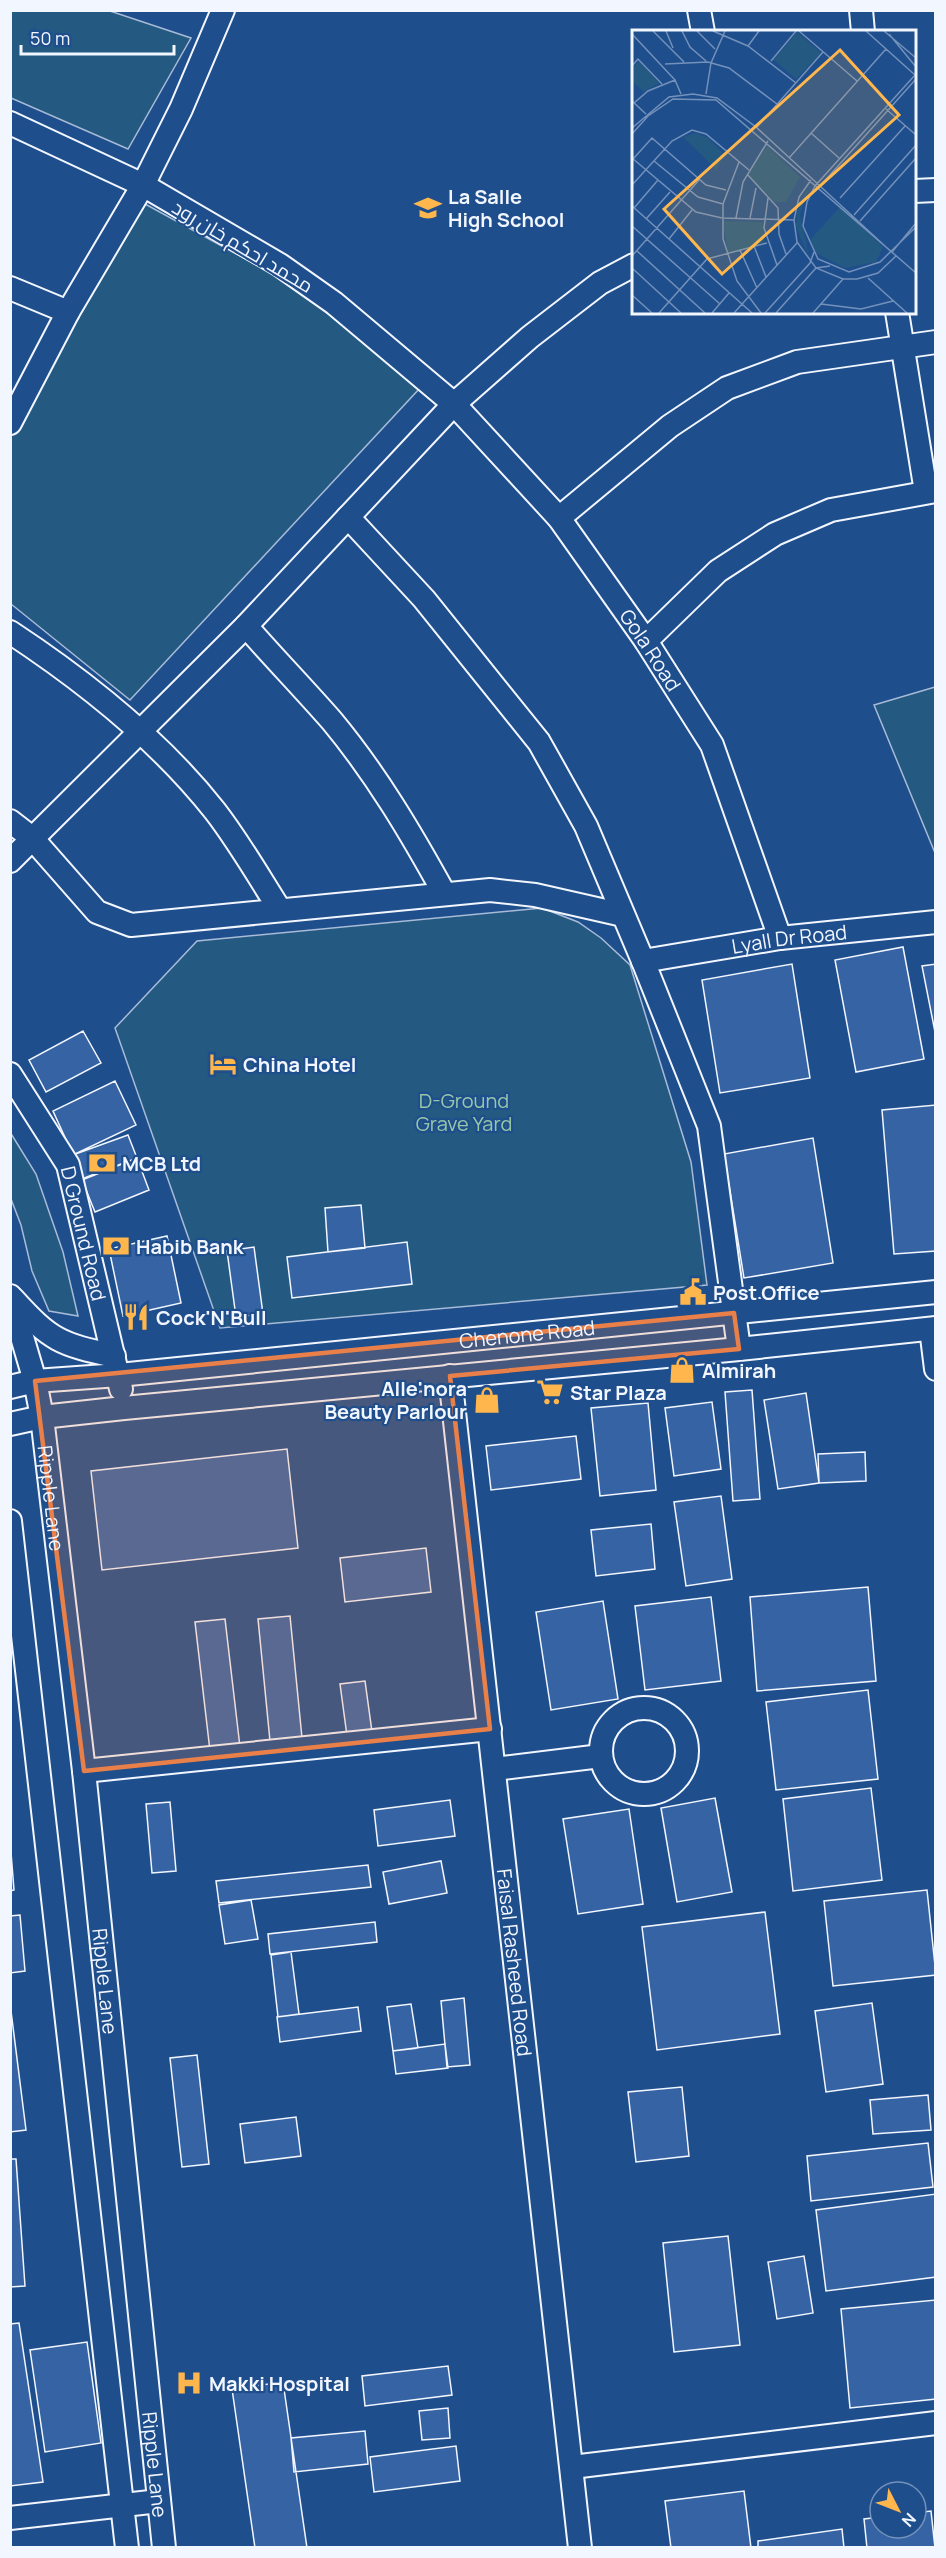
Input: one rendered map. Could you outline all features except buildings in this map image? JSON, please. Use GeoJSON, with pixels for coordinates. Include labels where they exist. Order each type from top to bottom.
{"type":"FeatureCollection","features":[{"type":"Feature","properties":{"kind":"street"},"geometry":{"type":"LineString","coordinates":[[10,423],[68,312],[142,185],[181,109],[223,10]]}},
{"type":"Feature","properties":{"kind":"street"},"geometry":{"type":"LineString","coordinates":[[699,10],[703,30]]}},
{"type":"Feature","properties":{"kind":"street"},"geometry":{"type":"LineString","coordinates":[[861,10],[863,30]]}},
{"type":"Feature","properties":{"kind":"street","name":"محمد احكم خان رود"},"geometry":{"type":"LineString","coordinates":[[10,123],[142,185],[289,271],[334,303],[454,404]]}},
{"type":"Feature","properties":{"kind":"street"},"geometry":{"type":"LineString","coordinates":[[916,191],[936,190]]}},
{"type":"Feature","properties":{"kind":"street"},"geometry":{"type":"LineString","coordinates":[[10,861],[246,626],[454,404],[530,337],[600,283],[632,266]]}},
{"type":"Feature","properties":{"kind":"street"},"geometry":{"type":"LineString","coordinates":[[10,288],[68,312]]}},
{"type":"Feature","properties":{"kind":"street"},"geometry":{"type":"LineString","coordinates":[[646,641],[718,571],[775,534],[831,510],[931,491],[901,347],[897,314]]}},
{"type":"Feature","properties":{"kind":"street"},"geometry":{"type":"LineString","coordinates":[[559,518],[670,426],[727,388],[797,362],[936,342]]}},
{"type":"Feature","properties":{"kind":"street","name":"Gola Road"},"geometry":{"type":"LineString","coordinates":[[454,404],[559,518],[646,641],[712,745],[780,938]]}},
{"type":"Feature","properties":{"kind":"street"},"geometry":{"type":"LineString","coordinates":[[348,517],[424,599],[538,742],[586,826],[644,961],[709,1125],[739,1349]]}},
{"type":"Feature","properties":{"kind":"street"},"geometry":{"type":"LineString","coordinates":[[246,626],[333,722],[372,774],[407,825],[444,893]]}},
{"type":"Feature","properties":{"kind":"street"},"geometry":{"type":"LineString","coordinates":[[10,632],[66,669],[140,731],[191,783],[216,813],[280,910]]}},
{"type":"Feature","properties":{"kind":"street"},"geometry":{"type":"LineString","coordinates":[[10,821],[32,838],[97,912],[131,925],[490,890],[535,895],[623,915]]}},
{"type":"Feature","properties":{"kind":"street","name":"Lyall Dr Road"},"geometry":{"type":"LineString","coordinates":[[644,961],[780,938],[936,922]]}},
{"type":"Feature","properties":{"kind":"street","name":"D Ground Road"},"geometry":{"type":"LineString","coordinates":[[10,1074],[68,1165],[124,1408]]}},
{"type":"Feature","properties":{"kind":"street","name":"Chenone Road"},"geometry":{"type":"LineString","coordinates":[[10,1387],[116,1366],[936,1292]]}},
{"type":"Feature","properties":{"kind":"street"},"geometry":{"type":"LineString","coordinates":[[10,1296],[38,1326],[54,1339],[116,1366]]}},
{"type":"Feature","properties":{"kind":"street","name":"Ripple Lane"},"geometry":{"type":"LineString","coordinates":[[10,1296],[35,1381],[42,1417],[84,1771],[164,2547]]}},
{"type":"Feature","properties":{"kind":"street"},"geometry":{"type":"LineString","coordinates":[[933,1328],[936,1369]]}},
{"type":"Feature","properties":{"kind":"street","name":"Chenone Road"},"geometry":{"type":"LineString","coordinates":[[10,1424],[42,1417],[124,1408],[739,1349],[933,1328]]}},
{"type":"Feature","properties":{"kind":"street","name":"Faisal Rasheed Road"},"geometry":{"type":"LineString","coordinates":[[450,1376],[580,2547]]}},
{"type":"Feature","properties":{"kind":"street","name":"Ripple Lane"},"geometry":{"type":"LineString","coordinates":[[10,1521],[127,2547]]}},
{"type":"Feature","properties":{"kind":"street"},"geometry":{"type":"LineString","coordinates":[[84,1771],[490,1729]]}},
{"type":"Feature","properties":{"kind":"street"},"geometry":{"type":"LineString","coordinates":[[494,1769],[601,1756]]}},
{"type":"Feature","properties":{"kind":"street"},"geometry":{"type":"LineString","coordinates":[[572,2467],[936,2423]]}},
{"type":"Feature","properties":{"kind":"street"},"geometry":{"type":"LineString","coordinates":[[10,2518],[159,2501]]}},
{"type":"Feature","properties":{"kind":"highlighted area"},"geometry":{"type":"Polygon","coordinates":[[[734,1313],[739,1349],[450,1376],[490,1729],[84,1771],[35,1381],[734,1313]]]}},
{"type":"Feature","properties":{"kind":"green space"},"geometry":{"type":"Polygon","coordinates":[[[11,11],[110,11],[191,38],[128,149],[11,98],[11,11]]]}},
{"type":"Feature","properties":{"kind":"green space"},"geometry":{"type":"Polygon","coordinates":[[[136,199],[291,284],[420,388],[130,700],[11,604],[11,424],[136,199]]]}},
{"type":"Feature","properties":{"kind":"green space"},"geometry":{"type":"Polygon","coordinates":[[[936,687],[935,853],[874,705],[936,687]]]}},
{"type":"Feature","properties":{"kind":"green space","name":"D-Ground Grave Yard"},"geometry":{"type":"Polygon","coordinates":[[[542,908],[578,922],[601,938],[630,965],[691,1162],[707,1285],[220,1328],[115,1028],[197,941],[542,908]]]}},
{"type":"Feature","properties":{"kind":"green space"},"geometry":{"type":"Polygon","coordinates":[[[10,1132],[36,1174],[63,1252],[78,1316],[49,1311],[32,1271],[21,1225],[11,1199],[10,1132]]]}},
{"type":"Feature","properties":{"kind":"place","name":"La Salle High School"},"geometry":{"type":"Point","coordinates":[428,208]}},
{"type":"Feature","properties":{"kind":"place","name":"China Hotel"},"geometry":{"type":"Point","coordinates":[223,1064]}},
{"type":"Feature","properties":{"kind":"place","name":"MCB Ltd"},"geometry":{"type":"Point","coordinates":[102,1163]}},
{"type":"Feature","properties":{"kind":"place","name":"Habib Bank"},"geometry":{"type":"Point","coordinates":[116,1246]}},
{"type":"Feature","properties":{"kind":"place","name":"Post Office"},"geometry":{"type":"Point","coordinates":[693,1292]}},
{"type":"Feature","properties":{"kind":"place","name":"Cock'N'Bull"},"geometry":{"type":"Point","coordinates":[136,1317]}},
{"type":"Feature","properties":{"kind":"place","name":"Almirah"},"geometry":{"type":"Point","coordinates":[682,1370]}},
{"type":"Feature","properties":{"kind":"place","name":"Star Plaza"},"geometry":{"type":"Point","coordinates":[550,1392]}},
{"type":"Feature","properties":{"kind":"place","name":"Alle'nora Beauty Parlour"},"geometry":{"type":"Point","coordinates":[487,1400]}},
{"type":"Feature","properties":{"kind":"place","name":"Makki Hospital"},"geometry":{"type":"Point","coordinates":[189,2383]}}]}
